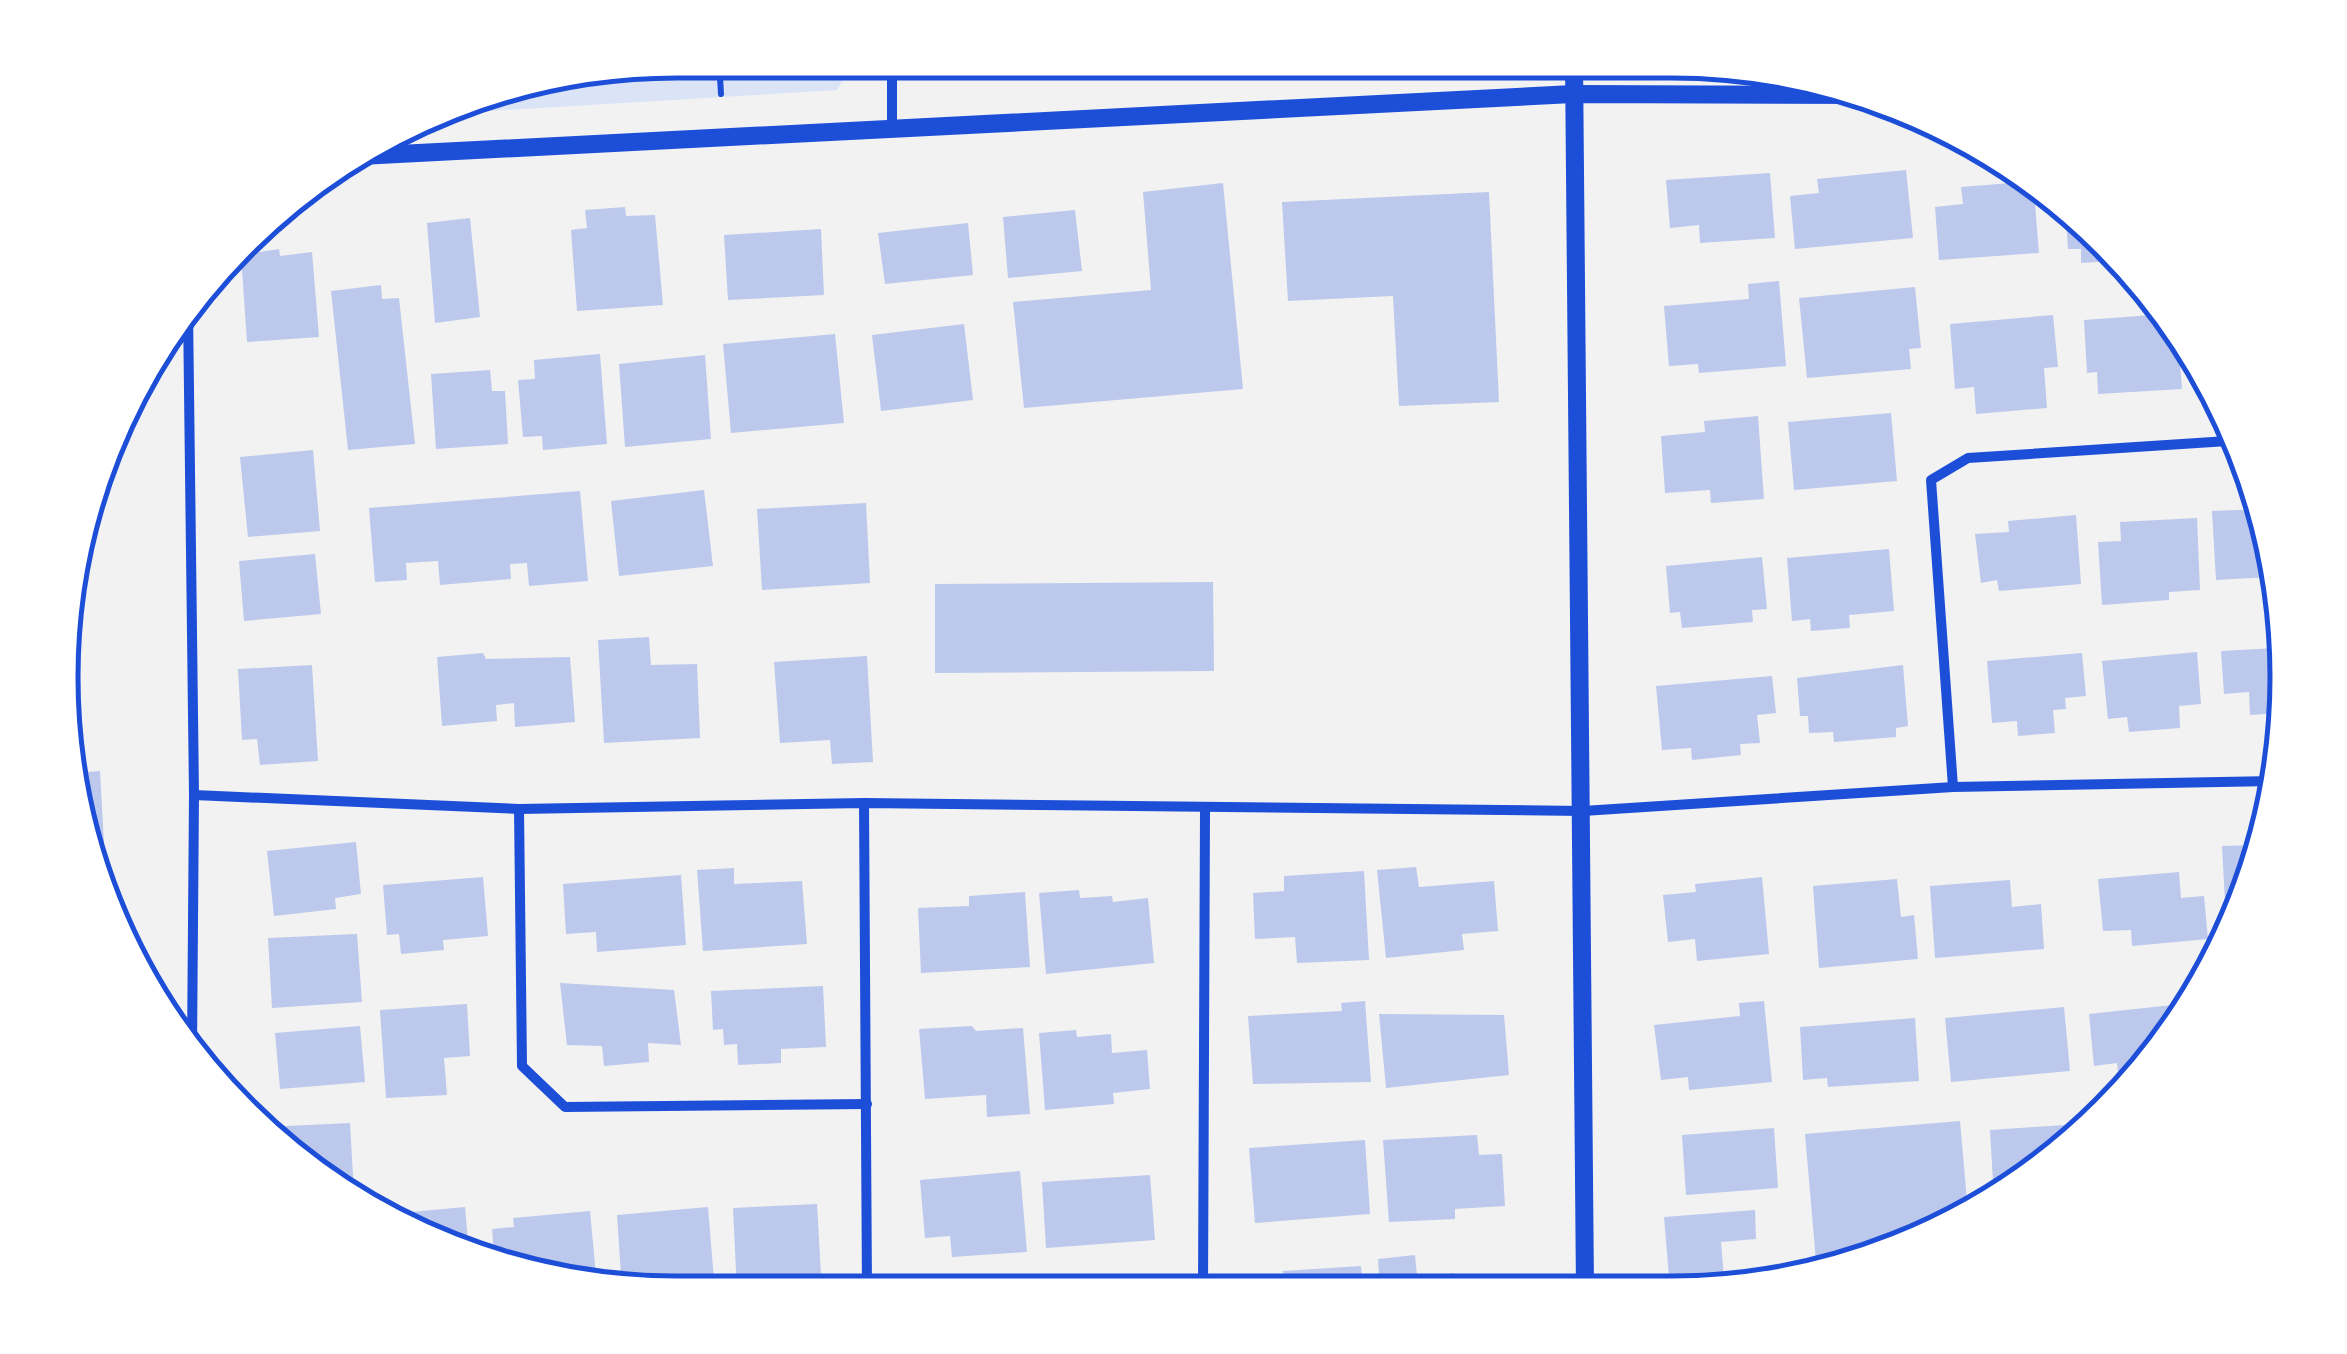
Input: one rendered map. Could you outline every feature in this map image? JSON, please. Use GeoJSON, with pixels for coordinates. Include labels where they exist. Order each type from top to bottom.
{"type":"FeatureCollection","features":[{"type":"Feature","properties":{"kind":"street"},"geometry":{"type":"LineString","coordinates":[[892,78],[892,127]]}},
{"type":"Feature","properties":{"kind":"street"},"geometry":{"type":"LineString","coordinates":[[1573,78],[1585,1276]]}},
{"type":"Feature","properties":{"kind":"street"},"geometry":{"type":"LineString","coordinates":[[383,155],[1573,94],[1811,95]]}},
{"type":"Feature","properties":{"kind":"street"},"geometry":{"type":"LineString","coordinates":[[188,331],[194,795],[192,1029]]}},
{"type":"Feature","properties":{"kind":"street"},"geometry":{"type":"LineString","coordinates":[[1953,788],[1931,480],[1968,458],[2221,441]]}},
{"type":"Feature","properties":{"kind":"street"},"geometry":{"type":"LineString","coordinates":[[194,795],[519,809],[864,802],[1205,810],[1582,811],[1953,788],[2260,780]]}},
{"type":"Feature","properties":{"kind":"street"},"geometry":{"type":"LineString","coordinates":[[864,802],[867,1276]]}},
{"type":"Feature","properties":{"kind":"street"},"geometry":{"type":"LineString","coordinates":[[519,809],[522,1066],[566,1107],[867,1104]]}},
{"type":"Feature","properties":{"kind":"street"},"geometry":{"type":"LineString","coordinates":[[1203,1276],[1205,810]]}},
{"type":"Feature","properties":{"kind":"path"},"geometry":{"type":"LineString","coordinates":[[720,78],[722,110]]}},
{"type":"Feature","properties":{"kind":"shaded area"},"geometry":{"type":"Polygon","coordinates":[[[844,78],[837,90],[477,112],[560,89],[638,79],[844,78]]]}},
{"type":"Feature","properties":{"kind":"building"},"geometry":{"type":"Polygon","coordinates":[[[1906,170],[1913,238],[1795,249],[1790,196],[1819,193],[1817,179],[1906,170]]]}},
{"type":"Feature","properties":{"kind":"building"},"geometry":{"type":"Polygon","coordinates":[[[1770,173],[1775,238],[1700,243],[1699,225],[1670,228],[1666,180],[1770,173]]]}},
{"type":"Feature","properties":{"kind":"building"},"geometry":{"type":"Polygon","coordinates":[[[1223,183],[1243,389],[1024,408],[1013,302],[1151,290],[1143,192],[1223,183]]]}},
{"type":"Feature","properties":{"kind":"building"},"geometry":{"type":"Polygon","coordinates":[[[2009,183],[2035,201],[2039,253],[1939,260],[1935,207],[1963,204],[1961,187],[2009,183]]]}},
{"type":"Feature","properties":{"kind":"building"},"geometry":{"type":"Polygon","coordinates":[[[1489,192],[1499,402],[1399,406],[1393,296],[1288,301],[1282,202],[1489,192]]]}},
{"type":"Feature","properties":{"kind":"building"},"geometry":{"type":"Polygon","coordinates":[[[625,207],[626,216],[655,215],[663,305],[577,311],[571,230],[587,228],[585,210],[625,207]]]}},
{"type":"Feature","properties":{"kind":"building"},"geometry":{"type":"Polygon","coordinates":[[[1075,210],[1082,271],[1008,278],[1003,217],[1075,210]]]}},
{"type":"Feature","properties":{"kind":"building"},"geometry":{"type":"Polygon","coordinates":[[[470,218],[480,317],[435,323],[427,223],[470,218]]]}},
{"type":"Feature","properties":{"kind":"building"},"geometry":{"type":"Polygon","coordinates":[[[968,223],[973,275],[885,284],[878,233],[968,223]]]}},
{"type":"Feature","properties":{"kind":"building"},"geometry":{"type":"Polygon","coordinates":[[[2067,227],[2102,262],[2081,263],[2081,249],[2068,249],[2067,227]]]}},
{"type":"Feature","properties":{"kind":"building"},"geometry":{"type":"Polygon","coordinates":[[[821,229],[824,295],[728,300],[724,235],[821,229]]]}},
{"type":"Feature","properties":{"kind":"building"},"geometry":{"type":"Polygon","coordinates":[[[279,249],[280,256],[312,252],[319,337],[247,342],[242,265],[253,253],[279,249]]]}},
{"type":"Feature","properties":{"kind":"building"},"geometry":{"type":"Polygon","coordinates":[[[1779,281],[1786,366],[1699,373],[1698,364],[1669,366],[1664,306],[1749,299],[1748,284],[1779,281]]]}},
{"type":"Feature","properties":{"kind":"building"},"geometry":{"type":"Polygon","coordinates":[[[381,285],[382,299],[399,298],[415,444],[348,450],[331,291],[381,285]]]}},
{"type":"Feature","properties":{"kind":"building"},"geometry":{"type":"Polygon","coordinates":[[[1915,287],[1921,348],[1909,349],[1911,369],[1807,378],[1799,298],[1915,287]]]}},
{"type":"Feature","properties":{"kind":"building"},"geometry":{"type":"Polygon","coordinates":[[[2053,315],[2058,367],[2044,368],[2047,408],[1976,414],[1974,387],[1955,389],[1950,324],[2053,315]]]}},
{"type":"Feature","properties":{"kind":"building"},"geometry":{"type":"Polygon","coordinates":[[[2148,315],[2180,363],[2182,389],[2098,394],[2097,372],[2087,373],[2084,320],[2148,315]]]}},
{"type":"Feature","properties":{"kind":"building"},"geometry":{"type":"Polygon","coordinates":[[[964,324],[973,400],[881,411],[872,335],[964,324]]]}},
{"type":"Feature","properties":{"kind":"building"},"geometry":{"type":"Polygon","coordinates":[[[835,334],[844,423],[731,433],[723,344],[835,334]]]}},
{"type":"Feature","properties":{"kind":"building"},"geometry":{"type":"Polygon","coordinates":[[[600,354],[607,444],[543,450],[542,436],[523,437],[518,380],[535,379],[534,360],[600,354]]]}},
{"type":"Feature","properties":{"kind":"building"},"geometry":{"type":"Polygon","coordinates":[[[705,355],[711,439],[625,447],[619,364],[705,355]]]}},
{"type":"Feature","properties":{"kind":"building"},"geometry":{"type":"Polygon","coordinates":[[[490,370],[492,391],[505,391],[508,444],[436,449],[431,374],[490,370]]]}},
{"type":"Feature","properties":{"kind":"building"},"geometry":{"type":"Polygon","coordinates":[[[1891,413],[1897,481],[1794,490],[1788,422],[1891,413]]]}},
{"type":"Feature","properties":{"kind":"building"},"geometry":{"type":"Polygon","coordinates":[[[1758,416],[1764,499],[1711,503],[1710,490],[1665,493],[1661,436],[1705,432],[1704,421],[1758,416]]]}},
{"type":"Feature","properties":{"kind":"building"},"geometry":{"type":"Polygon","coordinates":[[[313,450],[320,531],[248,537],[240,457],[313,450]]]}},
{"type":"Feature","properties":{"kind":"building"},"geometry":{"type":"Polygon","coordinates":[[[704,490],[713,566],[619,576],[611,501],[704,490]]]}},
{"type":"Feature","properties":{"kind":"building"},"geometry":{"type":"Polygon","coordinates":[[[580,491],[588,581],[529,586],[527,563],[510,564],[511,579],[440,585],[438,561],[406,563],[407,580],[375,582],[369,508],[580,491]]]}},
{"type":"Feature","properties":{"kind":"building"},"geometry":{"type":"Polygon","coordinates":[[[866,503],[870,583],[762,590],[757,509],[866,503]]]}},
{"type":"Feature","properties":{"kind":"building"},"geometry":{"type":"Polygon","coordinates":[[[2245,510],[2261,578],[2216,580],[2212,511],[2245,510]]]}},
{"type":"Feature","properties":{"kind":"building"},"geometry":{"type":"Polygon","coordinates":[[[2076,515],[2081,584],[1999,591],[1997,580],[1981,583],[1975,534],[2009,532],[2008,521],[2076,515]]]}},
{"type":"Feature","properties":{"kind":"building"},"geometry":{"type":"Polygon","coordinates":[[[2197,518],[2200,590],[2169,592],[2169,600],[2102,605],[2098,542],[2121,541],[2120,522],[2197,518]]]}},
{"type":"Feature","properties":{"kind":"building"},"geometry":{"type":"Polygon","coordinates":[[[1889,549],[1894,611],[1849,615],[1850,628],[1811,631],[1810,619],[1792,621],[1787,558],[1889,549]]]}},
{"type":"Feature","properties":{"kind":"building"},"geometry":{"type":"Polygon","coordinates":[[[315,554],[321,614],[244,621],[239,561],[315,554]]]}},
{"type":"Feature","properties":{"kind":"building"},"geometry":{"type":"Polygon","coordinates":[[[1762,557],[1767,609],[1752,610],[1753,622],[1682,628],[1680,612],[1670,613],[1666,566],[1762,557]]]}},
{"type":"Feature","properties":{"kind":"building"},"geometry":{"type":"Polygon","coordinates":[[[1213,582],[1214,671],[935,673],[935,584],[1213,582]]]}},
{"type":"Feature","properties":{"kind":"building"},"geometry":{"type":"Polygon","coordinates":[[[649,637],[651,665],[697,664],[700,738],[604,743],[598,640],[649,637]]]}},
{"type":"Feature","properties":{"kind":"building"},"geometry":{"type":"Polygon","coordinates":[[[2269,648],[2268,714],[2250,715],[2249,692],[2224,694],[2221,651],[2269,648]]]}},
{"type":"Feature","properties":{"kind":"building"},"geometry":{"type":"Polygon","coordinates":[[[2197,652],[2201,704],[2179,706],[2180,728],[2129,732],[2127,717],[2108,719],[2102,661],[2197,652]]]}},
{"type":"Feature","properties":{"kind":"building"},"geometry":{"type":"Polygon","coordinates":[[[483,653],[486,659],[570,657],[575,722],[515,727],[514,703],[496,705],[497,721],[442,726],[437,657],[483,653]]]}},
{"type":"Feature","properties":{"kind":"building"},"geometry":{"type":"Polygon","coordinates":[[[2082,653],[2086,696],[2065,698],[2066,709],[2053,710],[2055,733],[2018,736],[2017,721],[1992,723],[1987,661],[2082,653]]]}},
{"type":"Feature","properties":{"kind":"building"},"geometry":{"type":"Polygon","coordinates":[[[867,656],[873,762],[832,764],[830,740],[780,743],[774,662],[867,656]]]}},
{"type":"Feature","properties":{"kind":"building"},"geometry":{"type":"Polygon","coordinates":[[[312,665],[318,761],[260,765],[257,739],[242,740],[238,669],[312,665]]]}},
{"type":"Feature","properties":{"kind":"building"},"geometry":{"type":"Polygon","coordinates":[[[1903,665],[1908,726],[1896,728],[1896,737],[1834,742],[1833,732],[1809,733],[1808,716],[1800,716],[1797,678],[1903,665]]]}},
{"type":"Feature","properties":{"kind":"building"},"geometry":{"type":"Polygon","coordinates":[[[1772,676],[1776,713],[1757,715],[1760,743],[1740,744],[1741,755],[1692,760],[1691,748],[1662,750],[1656,686],[1772,676]]]}},
{"type":"Feature","properties":{"kind":"building"},"geometry":{"type":"Polygon","coordinates":[[[100,771],[104,843],[98,832],[86,772],[100,771]]]}},
{"type":"Feature","properties":{"kind":"building"},"geometry":{"type":"Polygon","coordinates":[[[356,842],[361,894],[335,898],[336,909],[274,916],[267,851],[356,842]]]}},
{"type":"Feature","properties":{"kind":"building"},"geometry":{"type":"Polygon","coordinates":[[[2245,845],[2225,903],[2222,846],[2245,845]]]}},
{"type":"Feature","properties":{"kind":"building"},"geometry":{"type":"Polygon","coordinates":[[[1416,867],[1419,887],[1494,881],[1498,931],[1462,934],[1464,950],[1386,958],[1377,870],[1416,867]]]}},
{"type":"Feature","properties":{"kind":"building"},"geometry":{"type":"Polygon","coordinates":[[[734,868],[734,884],[802,881],[807,944],[703,951],[697,870],[734,868]]]}},
{"type":"Feature","properties":{"kind":"building"},"geometry":{"type":"Polygon","coordinates":[[[1364,871],[1369,960],[1297,963],[1295,937],[1255,939],[1253,893],[1284,891],[1284,876],[1364,871]]]}},
{"type":"Feature","properties":{"kind":"building"},"geometry":{"type":"Polygon","coordinates":[[[2179,872],[2181,898],[2204,896],[2208,939],[2132,946],[2131,930],[2103,931],[2098,879],[2179,872]]]}},
{"type":"Feature","properties":{"kind":"building"},"geometry":{"type":"Polygon","coordinates":[[[681,875],[686,945],[597,952],[596,932],[566,934],[563,884],[681,875]]]}},
{"type":"Feature","properties":{"kind":"building"},"geometry":{"type":"Polygon","coordinates":[[[483,877],[488,936],[443,940],[444,950],[401,954],[399,934],[387,935],[383,885],[483,877]]]}},
{"type":"Feature","properties":{"kind":"building"},"geometry":{"type":"Polygon","coordinates":[[[1762,877],[1769,954],[1697,961],[1695,939],[1668,942],[1663,895],[1696,892],[1695,884],[1762,877]]]}},
{"type":"Feature","properties":{"kind":"building"},"geometry":{"type":"Polygon","coordinates":[[[1897,879],[1901,917],[1914,915],[1918,959],[1819,968],[1813,886],[1897,879]]]}},
{"type":"Feature","properties":{"kind":"building"},"geometry":{"type":"Polygon","coordinates":[[[2010,880],[2012,907],[2041,904],[2044,949],[1935,958],[1930,886],[2010,880]]]}},
{"type":"Feature","properties":{"kind":"building"},"geometry":{"type":"Polygon","coordinates":[[[1079,890],[1080,898],[1112,896],[1113,902],[1148,898],[1154,963],[1046,974],[1039,893],[1079,890]]]}},
{"type":"Feature","properties":{"kind":"building"},"geometry":{"type":"Polygon","coordinates":[[[1025,892],[1030,967],[921,973],[918,908],[969,906],[969,896],[1025,892]]]}},
{"type":"Feature","properties":{"kind":"building"},"geometry":{"type":"Polygon","coordinates":[[[357,934],[362,1002],[272,1008],[268,938],[357,934]]]}},
{"type":"Feature","properties":{"kind":"building"},"geometry":{"type":"Polygon","coordinates":[[[560,983],[674,990],[681,1045],[648,1043],[649,1062],[604,1066],[602,1046],[567,1045],[560,983]]]}},
{"type":"Feature","properties":{"kind":"building"},"geometry":{"type":"Polygon","coordinates":[[[823,986],[826,1047],[781,1049],[781,1063],[738,1065],[737,1044],[724,1045],[723,1029],[713,1030],[711,991],[823,986]]]}},
{"type":"Feature","properties":{"kind":"building"},"geometry":{"type":"Polygon","coordinates":[[[1365,1001],[1371,1082],[1253,1084],[1248,1016],[1342,1011],[1341,1003],[1365,1001]]]}},
{"type":"Feature","properties":{"kind":"building"},"geometry":{"type":"Polygon","coordinates":[[[1764,1001],[1772,1082],[1689,1090],[1688,1077],[1661,1080],[1654,1025],[1740,1016],[1739,1003],[1764,1001]]]}},
{"type":"Feature","properties":{"kind":"building"},"geometry":{"type":"Polygon","coordinates":[[[467,1004],[470,1056],[444,1058],[447,1095],[386,1098],[380,1010],[467,1004]]]}},
{"type":"Feature","properties":{"kind":"building"},"geometry":{"type":"Polygon","coordinates":[[[2171,1005],[2120,1073],[2117,1063],[2094,1066],[2089,1014],[2171,1005]]]}},
{"type":"Feature","properties":{"kind":"building"},"geometry":{"type":"Polygon","coordinates":[[[2064,1007],[2070,1071],[1951,1082],[1945,1018],[2064,1007]]]}},
{"type":"Feature","properties":{"kind":"building"},"geometry":{"type":"Polygon","coordinates":[[[1379,1014],[1504,1015],[1509,1075],[1386,1088],[1379,1014]]]}},
{"type":"Feature","properties":{"kind":"building"},"geometry":{"type":"Polygon","coordinates":[[[1915,1018],[1919,1081],[1828,1087],[1827,1078],[1803,1080],[1800,1027],[1915,1018]]]}},
{"type":"Feature","properties":{"kind":"building"},"geometry":{"type":"Polygon","coordinates":[[[360,1026],[365,1082],[280,1089],[275,1033],[360,1026]]]}},
{"type":"Feature","properties":{"kind":"building"},"geometry":{"type":"Polygon","coordinates":[[[972,1026],[976,1031],[1023,1028],[1030,1114],[987,1117],[986,1095],[925,1099],[919,1029],[972,1026]]]}},
{"type":"Feature","properties":{"kind":"building"},"geometry":{"type":"Polygon","coordinates":[[[1076,1030],[1077,1037],[1111,1034],[1112,1053],[1147,1050],[1150,1089],[1113,1093],[1114,1104],[1045,1110],[1039,1033],[1076,1030]]]}},
{"type":"Feature","properties":{"kind":"building"},"geometry":{"type":"Polygon","coordinates":[[[1960,1121],[1967,1198],[1899,1231],[1816,1258],[1805,1134],[1960,1121]]]}},
{"type":"Feature","properties":{"kind":"building"},"geometry":{"type":"Polygon","coordinates":[[[350,1123],[353,1181],[312,1153],[280,1126],[350,1123]]]}},
{"type":"Feature","properties":{"kind":"building"},"geometry":{"type":"Polygon","coordinates":[[[2069,1125],[1993,1181],[1990,1130],[2069,1125]]]}},
{"type":"Feature","properties":{"kind":"building"},"geometry":{"type":"Polygon","coordinates":[[[1774,1128],[1778,1188],[1686,1195],[1682,1135],[1774,1128]]]}},
{"type":"Feature","properties":{"kind":"building"},"geometry":{"type":"Polygon","coordinates":[[[1477,1135],[1479,1155],[1502,1154],[1505,1206],[1455,1209],[1455,1219],[1389,1222],[1383,1140],[1477,1135]]]}},
{"type":"Feature","properties":{"kind":"building"},"geometry":{"type":"Polygon","coordinates":[[[1365,1140],[1370,1214],[1255,1223],[1249,1148],[1365,1140]]]}},
{"type":"Feature","properties":{"kind":"building"},"geometry":{"type":"Polygon","coordinates":[[[1020,1171],[1027,1252],[952,1257],[950,1236],[925,1238],[920,1180],[1020,1171]]]}},
{"type":"Feature","properties":{"kind":"building"},"geometry":{"type":"Polygon","coordinates":[[[1150,1175],[1155,1240],[1046,1248],[1042,1182],[1150,1175]]]}},
{"type":"Feature","properties":{"kind":"building"},"geometry":{"type":"Polygon","coordinates":[[[817,1204],[821,1276],[736,1276],[733,1208],[817,1204]]]}},
{"type":"Feature","properties":{"kind":"building"},"geometry":{"type":"Polygon","coordinates":[[[465,1207],[468,1239],[448,1231],[407,1212],[465,1207]]]}},
{"type":"Feature","properties":{"kind":"building"},"geometry":{"type":"Polygon","coordinates":[[[708,1207],[714,1276],[621,1273],[617,1215],[708,1207]]]}},
{"type":"Feature","properties":{"kind":"building"},"geometry":{"type":"Polygon","coordinates":[[[1755,1210],[1756,1239],[1721,1242],[1724,1273],[1669,1276],[1664,1217],[1755,1210]]]}},
{"type":"Feature","properties":{"kind":"building"},"geometry":{"type":"Polygon","coordinates":[[[590,1211],[596,1270],[494,1248],[492,1229],[514,1227],[513,1218],[590,1211]]]}},
{"type":"Feature","properties":{"kind":"building"},"geometry":{"type":"Polygon","coordinates":[[[1415,1255],[1417,1276],[1379,1276],[1378,1259],[1415,1255]]]}},
{"type":"Feature","properties":{"kind":"building"},"geometry":{"type":"Polygon","coordinates":[[[1361,1266],[1362,1276],[1283,1276],[1283,1271],[1361,1266]]]}}]}
